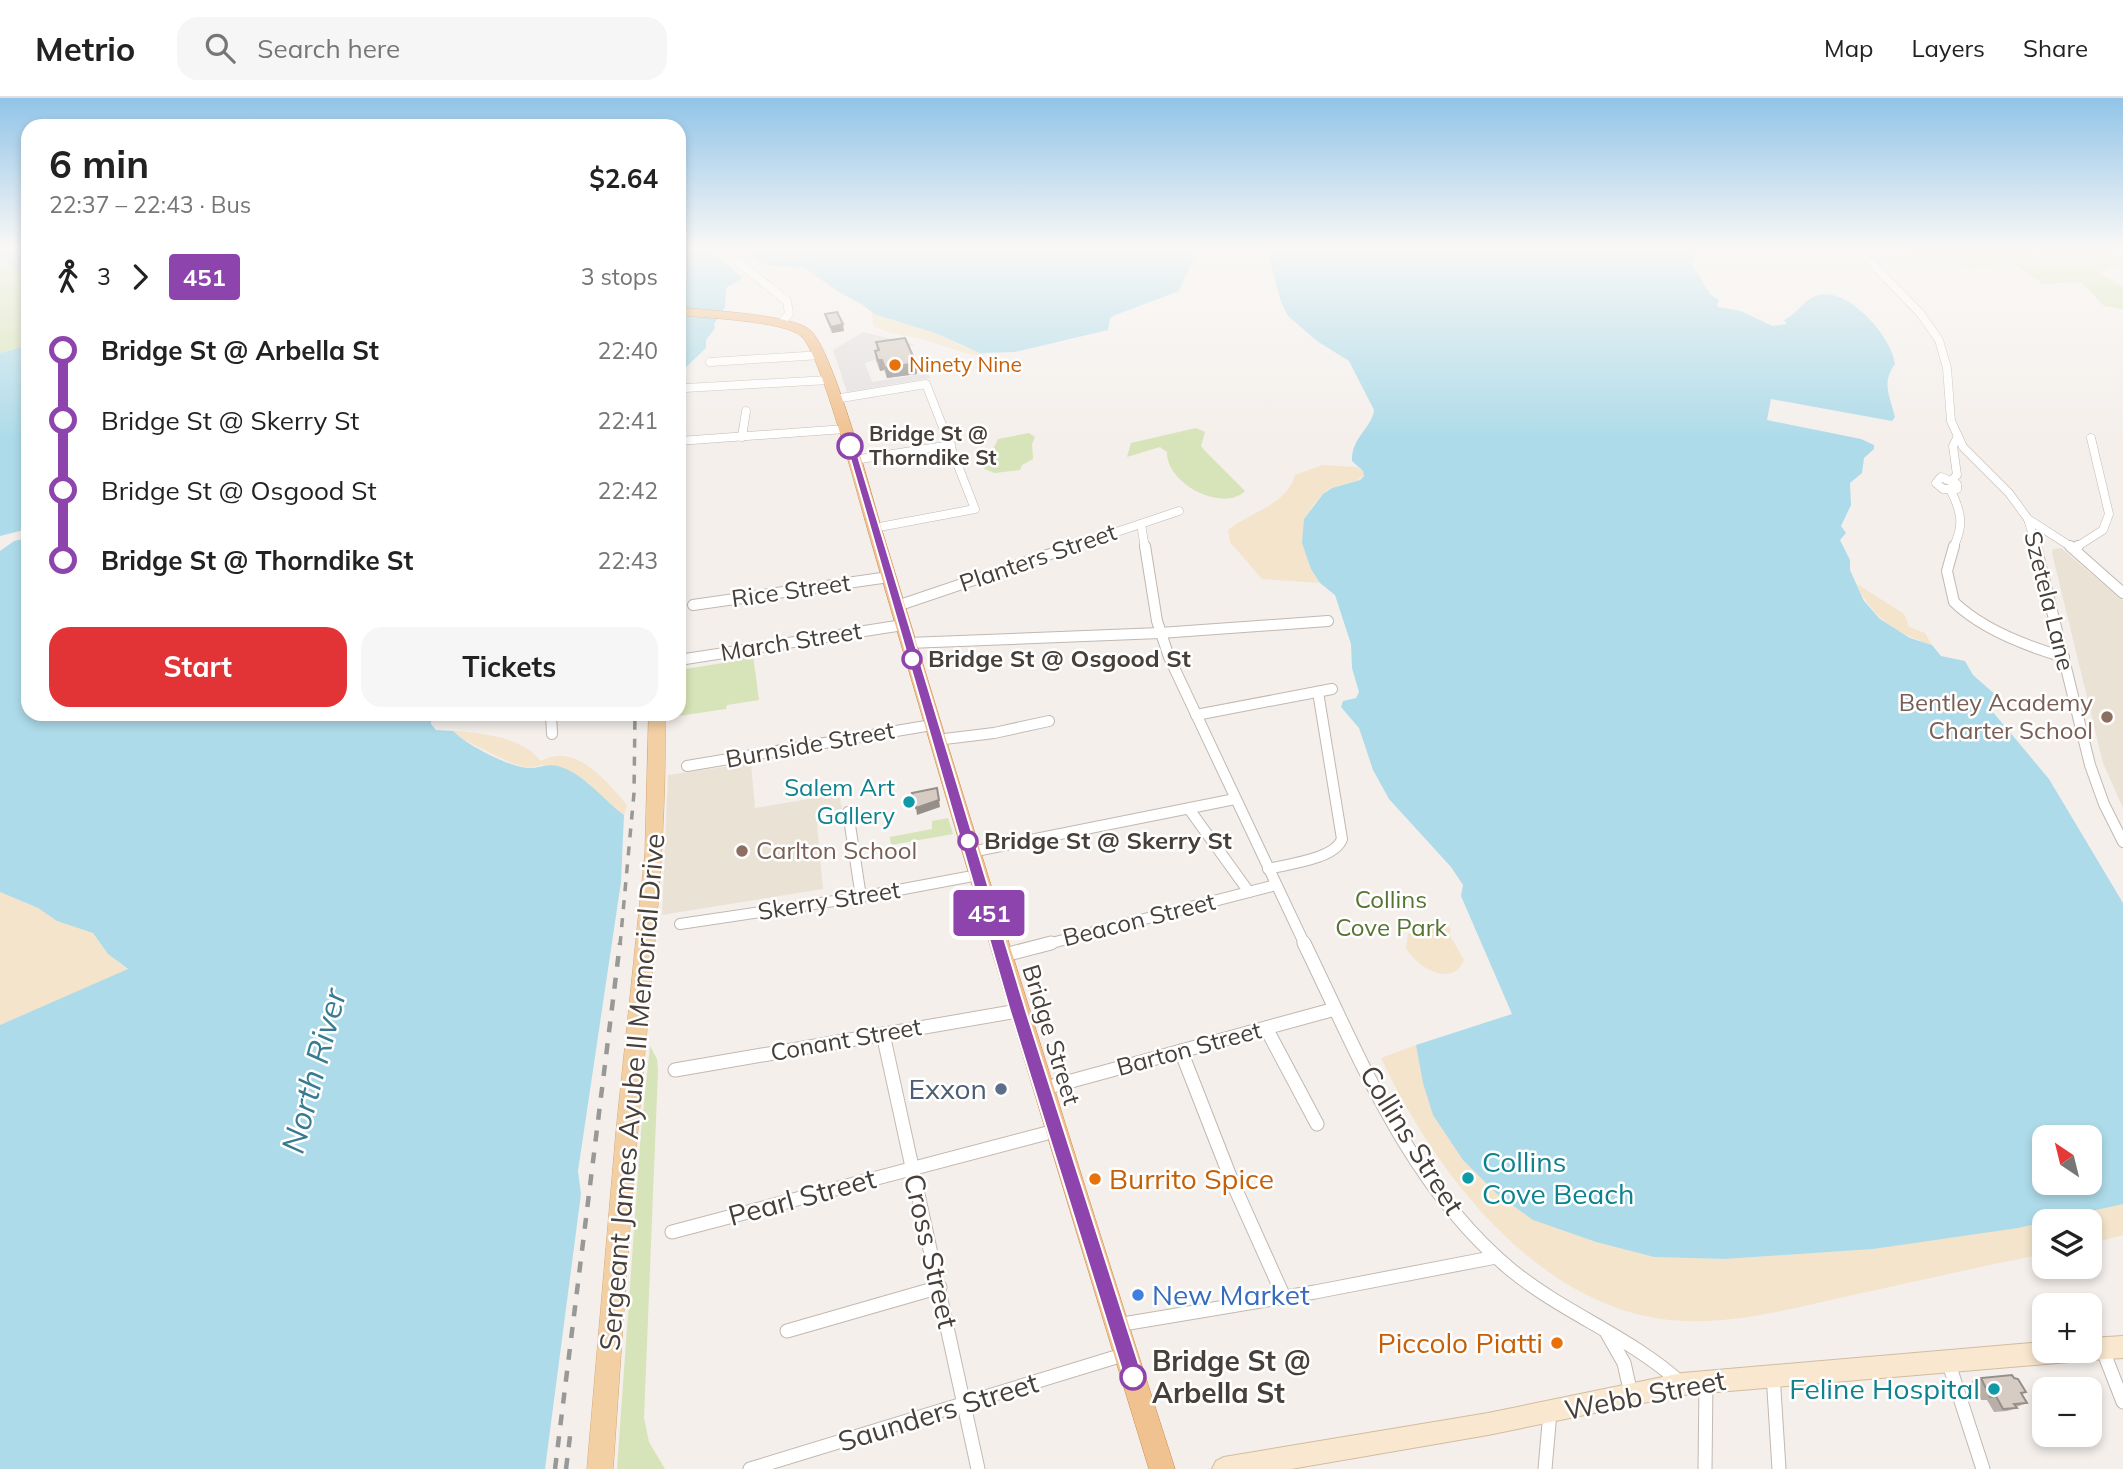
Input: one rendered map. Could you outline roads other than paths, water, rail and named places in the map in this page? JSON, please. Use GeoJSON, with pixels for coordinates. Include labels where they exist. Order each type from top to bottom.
{"type":"FeatureCollection","features":[{"type":"Feature","properties":{"kind":"highway","name":"Bridge Street"},"geometry":{"type":"LineString","coordinates":[[686,312],[781,323],[810,336],[821,355],[1001,956],[1162,1469]]}},
{"type":"Feature","properties":{"kind":"highway","name":"Bridge Street"},"geometry":{"type":"LineString","coordinates":[[686,318],[729,317]]}},
{"type":"Feature","properties":{"kind":"main road","name":"Sergeant James Ayube II Memorial Drive"},"geometry":{"type":"LineString","coordinates":[[600,1469],[630,1098],[652,879],[657,721]]}},
{"type":"Feature","properties":{"kind":"main road","name":"Webb Street"},"geometry":{"type":"LineString","coordinates":[[1224,1469],[1377,1445],[1682,1384],[1773,1374],[2032,1354]]}},
{"type":"Feature","properties":{"kind":"street"},"geometry":{"type":"LineString","coordinates":[[781,323],[789,311]]}},
{"type":"Feature","properties":{"kind":"street"},"geometry":{"type":"LineString","coordinates":[[1918,311],[1939,340],[1947,368],[1951,421],[1957,438],[2017,502],[2028,519],[2074,549],[2123,593]]}},
{"type":"Feature","properties":{"kind":"street"},"geometry":{"type":"LineString","coordinates":[[710,362],[821,355]]}},
{"type":"Feature","properties":{"kind":"street"},"geometry":{"type":"LineString","coordinates":[[686,388],[829,380]]}},
{"type":"Feature","properties":{"kind":"street"},"geometry":{"type":"LineString","coordinates":[[835,399],[926,384],[975,509],[874,528]]}},
{"type":"Feature","properties":{"kind":"street"},"geometry":{"type":"LineString","coordinates":[[742,437],[746,411]]}},
{"type":"Feature","properties":{"kind":"street"},"geometry":{"type":"LineString","coordinates":[[686,441],[845,429]]}},
{"type":"Feature","properties":{"kind":"street"},"geometry":{"type":"LineString","coordinates":[[1957,438],[1953,446],[1957,475],[1951,486],[1962,510],[1964,522],[1948,569],[1953,601],[2018,643],[2064,657]]}},
{"type":"Feature","properties":{"kind":"street"},"geometry":{"type":"LineString","coordinates":[[2074,549],[2103,530],[2109,514],[2091,438]]}},
{"type":"Feature","properties":{"kind":"street"},"geometry":{"type":"LineString","coordinates":[[854,460],[951,444]]}},
{"type":"Feature","properties":{"kind":"street","name":"Planters Street"},"geometry":{"type":"LineString","coordinates":[[897,606],[1179,511]]}},
{"type":"Feature","properties":{"kind":"street","name":"Szetela Lane"},"geometry":{"type":"LineString","coordinates":[[2028,519],[2094,779],[2123,842]]}},
{"type":"Feature","properties":{"kind":"street","name":"Collins Street"},"geometry":{"type":"LineString","coordinates":[[1141,524],[1160,633],[1335,1009],[1374,1086],[1418,1161],[1453,1210],[1496,1257],[1552,1300],[1651,1357],[1682,1384]]}},
{"type":"Feature","properties":{"kind":"street","name":"Rice Street"},"geometry":{"type":"LineString","coordinates":[[693,605],[889,577]]}},
{"type":"Feature","properties":{"kind":"street","name":"March Street"},"geometry":{"type":"LineString","coordinates":[[686,659],[905,634],[1160,633],[1328,621]]}},
{"type":"Feature","properties":{"kind":"street"},"geometry":{"type":"LineString","coordinates":[[1196,715],[1332,689]]}},
{"type":"Feature","properties":{"kind":"street"},"geometry":{"type":"LineString","coordinates":[[1268,869],[1330,853],[1339,847],[1342,839],[1318,691]]}},
{"type":"Feature","properties":{"kind":"street"},"geometry":{"type":"LineString","coordinates":[[551,721],[552,734]]}},
{"type":"Feature","properties":{"kind":"street","name":"Burnside Street"},"geometry":{"type":"LineString","coordinates":[[687,766],[934,732],[994,733],[1049,721]]}},
{"type":"Feature","properties":{"kind":"street"},"geometry":{"type":"LineString","coordinates":[[971,852],[1235,799]]}},
{"type":"Feature","properties":{"kind":"street"},"geometry":{"type":"LineString","coordinates":[[1189,808],[1249,892]]}},
{"type":"Feature","properties":{"kind":"street"},"geometry":{"type":"LineString","coordinates":[[848,812],[861,897]]}},
{"type":"Feature","properties":{"kind":"street","name":"Skerry Street"},"geometry":{"type":"LineString","coordinates":[[680,924],[861,897],[978,874]]}},
{"type":"Feature","properties":{"kind":"street","name":"Beacon Street"},"geometry":{"type":"LineString","coordinates":[[1001,956],[1276,885]]}},
{"type":"Feature","properties":{"kind":"street","name":"Barton Street"},"geometry":{"type":"LineString","coordinates":[[1042,1089],[1335,1009]]}},
{"type":"Feature","properties":{"kind":"street","name":"Conant Street"},"geometry":{"type":"LineString","coordinates":[[675,1070],[1018,1011]]}},
{"type":"Feature","properties":{"kind":"street"},"geometry":{"type":"LineString","coordinates":[[1266,1028],[1317,1124]]}},
{"type":"Feature","properties":{"kind":"street","name":"Cross Street"},"geometry":{"type":"LineString","coordinates":[[883,1034],[978,1469]]}},
{"type":"Feature","properties":{"kind":"street"},"geometry":{"type":"LineString","coordinates":[[1181,1051],[1231,1179],[1284,1297]]}},
{"type":"Feature","properties":{"kind":"street","name":"Pearl Street"},"geometry":{"type":"LineString","coordinates":[[672,1232],[1055,1131]]}},
{"type":"Feature","properties":{"kind":"street"},"geometry":{"type":"LineString","coordinates":[[1117,1325],[1496,1257]]}},
{"type":"Feature","properties":{"kind":"street"},"geometry":{"type":"LineString","coordinates":[[787,1331],[940,1287]]}},
{"type":"Feature","properties":{"kind":"street"},"geometry":{"type":"LineString","coordinates":[[1606,1331],[1624,1363],[1631,1394]]}},
{"type":"Feature","properties":{"kind":"street"},"geometry":{"type":"LineString","coordinates":[[2105,1348],[2123,1402]]}},
{"type":"Feature","properties":{"kind":"street","name":"Saunders Street"},"geometry":{"type":"LineString","coordinates":[[750,1469],[1126,1354]]}},
{"type":"Feature","properties":{"kind":"street"},"geometry":{"type":"LineString","coordinates":[[1948,1361],[1983,1469]]}},
{"type":"Feature","properties":{"kind":"street"},"geometry":{"type":"LineString","coordinates":[[1773,1374],[1779,1469]]}},
{"type":"Feature","properties":{"kind":"street"},"geometry":{"type":"LineString","coordinates":[[1705,1469],[1706,1381]]}},
{"type":"Feature","properties":{"kind":"street"},"geometry":{"type":"LineString","coordinates":[[1545,1469],[1550,1412]]}},
{"type":"Feature","properties":{"kind":"water"},"geometry":{"type":"Polygon","coordinates":[[[686,311],[722,311],[706,340],[706,348],[686,367],[686,311]]]}},
{"type":"Feature","properties":{"kind":"water"},"geometry":{"type":"Polygon","coordinates":[[[870,311],[1126,311],[1110,318],[1108,330],[1015,352],[980,353],[935,333],[870,311]]]}},
{"type":"Feature","properties":{"kind":"water"},"geometry":{"type":"Polygon","coordinates":[[[1285,311],[1741,311],[1772,326],[1787,324],[1784,320],[1796,311],[1860,311],[1878,328],[1895,364],[1888,377],[1889,396],[1895,417],[1892,421],[1771,399],[1767,420],[1861,439],[1874,445],[1874,449],[1864,458],[1862,473],[1850,483],[1851,505],[1841,526],[1846,533],[1840,540],[1864,601],[1880,619],[1910,638],[1932,645],[1941,656],[1965,661],[1973,675],[1997,696],[1992,711],[2049,779],[2123,903],[2123,1204],[2101,1209],[2032,1209],[2032,1225],[1873,1249],[1724,1259],[1654,1257],[1596,1242],[1533,1220],[1498,1195],[1463,1160],[1433,1115],[1423,1083],[1416,1045],[1512,1014],[1461,896],[1463,885],[1451,867],[1389,799],[1373,770],[1359,728],[1341,707],[1343,701],[1356,698],[1359,692],[1352,668],[1351,644],[1335,595],[1320,583],[1311,569],[1302,543],[1304,519],[1323,494],[1364,476],[1363,471],[1352,461],[1353,453],[1374,410],[1349,361],[1317,341],[1285,311]]]}},
{"type":"Feature","properties":{"kind":"water"},"geometry":{"type":"Polygon","coordinates":[[[21,347],[21,531],[0,536],[0,353],[21,347]]]}},
{"type":"Feature","properties":{"kind":"water","name":"North River"},"geometry":{"type":"Polygon","coordinates":[[[21,540],[21,721],[431,721],[436,730],[453,731],[477,748],[508,763],[526,768],[554,765],[568,770],[624,815],[621,882],[578,1171],[581,1194],[545,1469],[0,1469],[0,1025],[128,969],[108,954],[93,933],[57,921],[38,908],[0,892],[0,551],[21,540]]]}},
{"type":"Feature","properties":{"kind":"railway"},"geometry":{"type":"LineString","coordinates":[[620,945],[634,793],[635,721]]}},
{"type":"Feature","properties":{"kind":"railway"},"geometry":{"type":"LineString","coordinates":[[555,1469],[620,943]]}},
{"type":"Feature","properties":{"kind":"railway"},"geometry":{"type":"LineString","coordinates":[[566,1469],[571,1428]]}},
{"type":"Feature","properties":{"kind":"place","name":"Ninety Nine"},"geometry":{"type":"Point","coordinates":[895,365]}},
{"type":"Feature","properties":{"kind":"place","name":"Bridge St @ Thorndike St"},"geometry":{"type":"Point","coordinates":[850,446]}},
{"type":"Feature","properties":{"kind":"place","name":"Bridge St @ Osgood St"},"geometry":{"type":"Point","coordinates":[912,659]}},
{"type":"Feature","properties":{"kind":"place","name":"Bentley Academy Charter School"},"geometry":{"type":"Point","coordinates":[2107,717]}},
{"type":"Feature","properties":{"kind":"place","name":"Salem Art Gallery"},"geometry":{"type":"Point","coordinates":[909,802]}},
{"type":"Feature","properties":{"kind":"place","name":"Bridge St @ Skerry St"},"geometry":{"type":"Point","coordinates":[968,841]}},
{"type":"Feature","properties":{"kind":"place","name":"Carlton School"},"geometry":{"type":"Point","coordinates":[742,851]}},
{"type":"Feature","properties":{"kind":"place","name":"Exxon"},"geometry":{"type":"Point","coordinates":[1001,1089]}},
{"type":"Feature","properties":{"kind":"place","name":"Collins Cove Beach"},"geometry":{"type":"Point","coordinates":[1468,1178]}},
{"type":"Feature","properties":{"kind":"place","name":"Burrito Spice"},"geometry":{"type":"Point","coordinates":[1095,1179]}},
{"type":"Feature","properties":{"kind":"place","name":"New Market"},"geometry":{"type":"Point","coordinates":[1138,1295]}},
{"type":"Feature","properties":{"kind":"place","name":"Piccolo Piatti"},"geometry":{"type":"Point","coordinates":[1557,1343]}},
{"type":"Feature","properties":{"kind":"place","name":"Bridge St @ Arbella St"},"geometry":{"type":"Point","coordinates":[1133,1377]}},
{"type":"Feature","properties":{"kind":"place","name":"Feline Hospital"},"geometry":{"type":"Point","coordinates":[1994,1389]}},
{"type":"Feature","properties":{"kind":"park label","name":"Collins Cove Park"},"geometry":{"type":"Point","coordinates":[1391,914]}}]}
